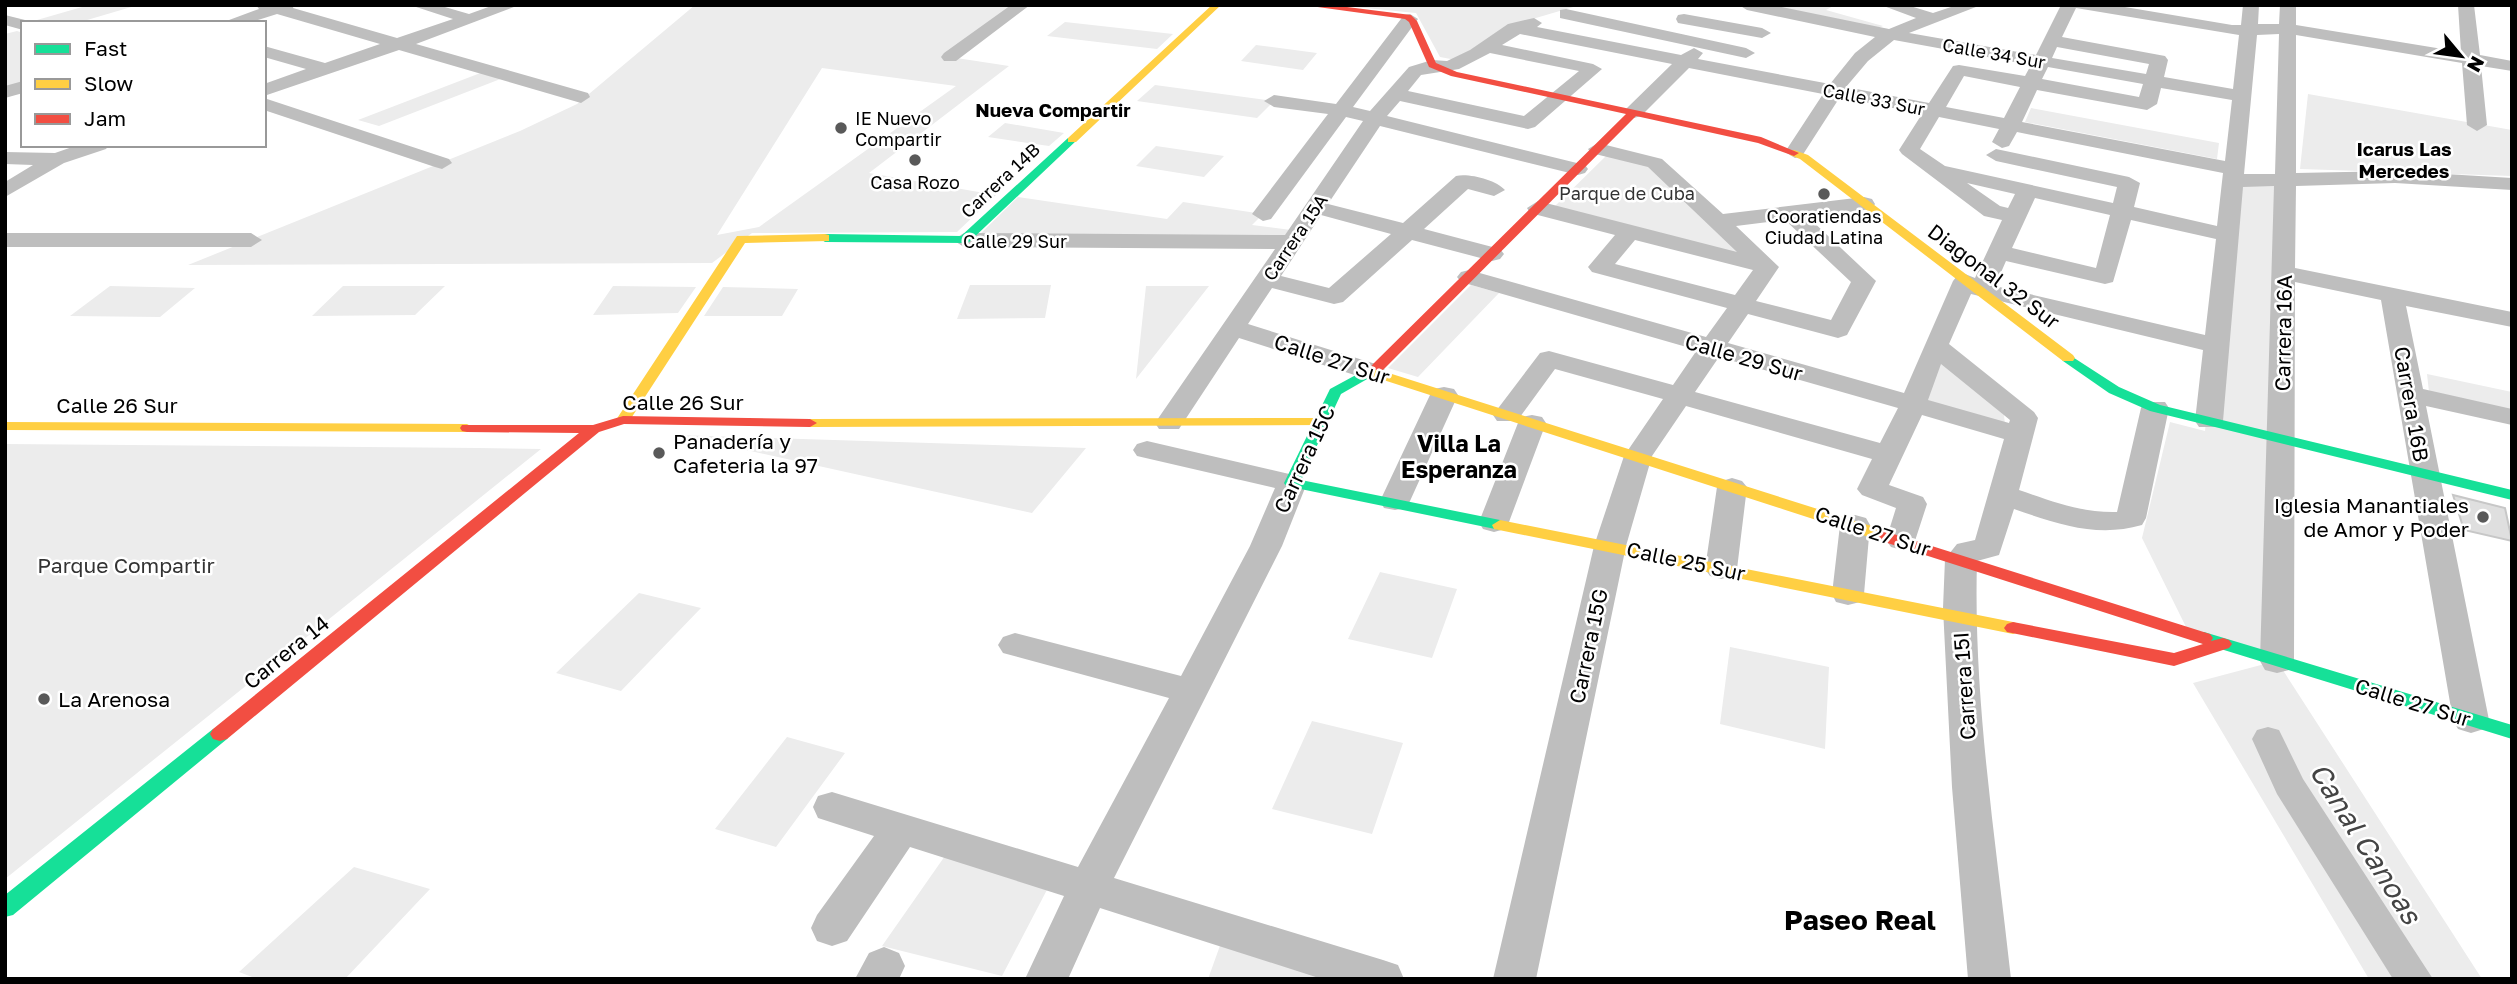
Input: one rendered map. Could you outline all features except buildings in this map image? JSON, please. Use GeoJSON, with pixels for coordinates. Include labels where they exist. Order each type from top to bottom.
{"type":"FeatureCollection","features":[{"type":"Feature","properties":{"kind":"street"},"geometry":{"type":"LineString","coordinates":[[418,5],[470,19]]}},
{"type":"Feature","properties":{"kind":"street"},"geometry":{"type":"LineString","coordinates":[[266,89],[511,5]]}},
{"type":"Feature","properties":{"kind":"street"},"geometry":{"type":"LineString","coordinates":[[950,57],[1022,5]]}},
{"type":"Feature","properties":{"kind":"street","name":"Carrera 14B"},"geometry":{"type":"LineString","coordinates":[[964,240],[1217,5]]}},
{"type":"Feature","properties":{"kind":"street"},"geometry":{"type":"LineString","coordinates":[[1307,5],[1409,18]]}},
{"type":"Feature","properties":{"kind":"street","name":"Carrera 15A"},"geometry":{"type":"LineString","coordinates":[[1169,423],[1375,118],[1415,71],[1462,64],[1514,28],[1594,5]]}},
{"type":"Feature","properties":{"kind":"street"},"geometry":{"type":"LineString","coordinates":[[1635,53],[1707,5]]}},
{"type":"Feature","properties":{"kind":"street","name":"Calle 34 Sur"},"geometry":{"type":"LineString","coordinates":[[1747,5],[1893,35],[2047,51],[2153,81],[2241,96]]}},
{"type":"Feature","properties":{"kind":"street"},"geometry":{"type":"LineString","coordinates":[[1889,5],[1936,19]]}},
{"type":"Feature","properties":{"kind":"street"},"geometry":{"type":"LineString","coordinates":[[1795,152],[1837,91],[1873,47],[1893,35],[1973,5]]}},
{"type":"Feature","properties":{"kind":"street"},"geometry":{"type":"LineString","coordinates":[[2082,5],[2171,12],[2249,30],[2288,17],[2472,68],[2512,82]]}},
{"type":"Feature","properties":{"kind":"street"},"geometry":{"type":"LineString","coordinates":[[2208,421],[2241,96],[2239,52],[2249,30],[2251,5]]}},
{"type":"Feature","properties":{"kind":"street"},"geometry":{"type":"LineString","coordinates":[[2466,5],[2477,125]]}},
{"type":"Feature","properties":{"kind":"street"},"geometry":{"type":"LineString","coordinates":[[234,21],[275,6],[581,97]]}},
{"type":"Feature","properties":{"kind":"street"},"geometry":{"type":"LineString","coordinates":[[1566,14],[1769,58]]}},
{"type":"Feature","properties":{"kind":"street"},"geometry":{"type":"LineString","coordinates":[[1983,180],[2047,51],[2068,17]]}},
{"type":"Feature","properties":{"kind":"street","name":"Carrera 16A"},"geometry":{"type":"LineString","coordinates":[[2277,660],[2288,17]]}},
{"type":"Feature","properties":{"kind":"street"},"geometry":{"type":"LineString","coordinates":[[1409,18],[1436,67]]}},
{"type":"Feature","properties":{"kind":"street"},"geometry":{"type":"LineString","coordinates":[[1263,214],[1409,18]]}},
{"type":"Feature","properties":{"kind":"street"},"geometry":{"type":"LineString","coordinates":[[1684,19],[1762,33]]}},
{"type":"Feature","properties":{"kind":"street","name":"Calle 33 Sur"},"geometry":{"type":"LineString","coordinates":[[1514,28],[2011,125],[2233,175],[2285,179],[2395,177],[2512,184]]}},
{"type":"Feature","properties":{"kind":"street","name":"Carrera 15C"},"geometry":{"type":"LineString","coordinates":[[1046,979],[1089,886],[1266,546],[1335,392],[1373,372],[1702,45]]}},
{"type":"Feature","properties":{"kind":"street"},"geometry":{"type":"LineString","coordinates":[[2015,217],[1992,211],[1909,150],[1959,70],[2147,104],[2159,60],[2047,51],[2023,45]]}},
{"type":"Feature","properties":{"kind":"street"},"geometry":{"type":"LineString","coordinates":[[1396,94],[1528,123],[1593,69],[1487,47]]}},
{"type":"Feature","properties":{"kind":"street"},"geometry":{"type":"LineString","coordinates":[[266,52],[325,69]]}},
{"type":"Feature","properties":{"kind":"street"},"geometry":{"type":"LineString","coordinates":[[2472,68],[2512,66]]}},
{"type":"Feature","properties":{"kind":"street","name":"Diagonal 32 Sur"},"geometry":{"type":"LineString","coordinates":[[1436,67],[1760,140],[1795,152],[1816,165],[1864,204],[2114,390],[2155,408],[2512,495]]}},
{"type":"Feature","properties":{"kind":"street"},"geometry":{"type":"LineString","coordinates":[[1823,68],[1850,74]]}},
{"type":"Feature","properties":{"kind":"street"},"geometry":{"type":"LineString","coordinates":[[1274,101],[1341,110],[1578,169]]}},
{"type":"Feature","properties":{"kind":"street"},"geometry":{"type":"LineString","coordinates":[[266,105],[442,163]]}},
{"type":"Feature","properties":{"kind":"street"},"geometry":{"type":"LineString","coordinates":[[5,191],[58,159],[93,147]]}},
{"type":"Feature","properties":{"kind":"street"},"geometry":{"type":"LineString","coordinates":[[1598,149],[1655,163],[1767,267]]}},
{"type":"Feature","properties":{"kind":"street"},"geometry":{"type":"LineString","coordinates":[[1996,155],[2129,183],[2105,276],[1998,252]]}},
{"type":"Feature","properties":{"kind":"street"},"geometry":{"type":"LineString","coordinates":[[5,158],[58,159]]}},
{"type":"Feature","properties":{"kind":"street"},"geometry":{"type":"LineString","coordinates":[[1934,169],[2227,235]]}},
{"type":"Feature","properties":{"kind":"street"},"geometry":{"type":"LineString","coordinates":[[1266,279],[1334,297],[1464,181],[1494,190]]}},
{"type":"Feature","properties":{"kind":"street"},"geometry":{"type":"LineString","coordinates":[[1902,540],[1912,504],[1872,489],[1913,405],[1935,346],[1973,285],[1998,252],[2027,191]]}},
{"type":"Feature","properties":{"kind":"street"},"geometry":{"type":"LineString","coordinates":[[1716,222],[1864,204]]}},
{"type":"Feature","properties":{"kind":"street"},"geometry":{"type":"LineString","coordinates":[[1315,207],[1492,254]]}},
{"type":"Feature","properties":{"kind":"street"},"geometry":{"type":"LineString","coordinates":[[1538,208],[1767,267]]}},
{"type":"Feature","properties":{"kind":"street"},"geometry":{"type":"LineString","coordinates":[[1630,232],[1600,267],[1838,330],[1864,281],[1790,213]]}},
{"type":"Feature","properties":{"kind":"street","name":"Calle 29 Sur"},"geometry":{"type":"LineString","coordinates":[[624,420],[741,239],[1290,242]]}},
{"type":"Feature","properties":{"kind":"street"},"geometry":{"type":"LineString","coordinates":[[5,240],[251,240]]}},
{"type":"Feature","properties":{"kind":"street","name":"Carrera 15G"},"geometry":{"type":"LineString","coordinates":[[1514,979],[1610,546],[1637,456],[1767,267]]}},
{"type":"Feature","properties":{"kind":"street"},"geometry":{"type":"LineString","coordinates":[[2284,273],[2512,320]]}},
{"type":"Feature","properties":{"kind":"street","name":"Calle 29 Sur"},"geometry":{"type":"LineString","coordinates":[[1469,277],[1913,405],[2022,426]]}},
{"type":"Feature","properties":{"kind":"street"},"geometry":{"type":"LineString","coordinates":[[1973,285],[2216,345]]}},
{"type":"Feature","properties":{"kind":"street","name":"Carrera 16B"},"geometry":{"type":"LineString","coordinates":[[2392,295],[2471,719]]}},
{"type":"Feature","properties":{"kind":"street","name":"Calle 27 Sur"},"geometry":{"type":"LineString","coordinates":[[1234,328],[2223,644],[2512,732]]}},
{"type":"Feature","properties":{"kind":"street"},"geometry":{"type":"LineString","coordinates":[[1935,346],[2022,426],[1988,548],[1968,551],[1961,559]]}},
{"type":"Feature","properties":{"kind":"street"},"geometry":{"type":"LineString","coordinates":[[1494,522],[1519,419],[1549,359],[1887,454]]}},
{"type":"Feature","properties":{"kind":"street"},"geometry":{"type":"LineString","coordinates":[[2410,394],[2512,417]]}},
{"type":"Feature","properties":{"kind":"street"},"geometry":{"type":"LineString","coordinates":[[1395,501],[1444,395]]}},
{"type":"Feature","properties":{"kind":"street"},"geometry":{"type":"LineString","coordinates":[[2003,495],[2097,522],[2118,524],[2131,518],[2155,408]]}},
{"type":"Feature","properties":{"kind":"street","name":"Calle 26 Sur"},"geometry":{"type":"LineString","coordinates":[[5,426],[594,429],[624,420],[934,425],[1320,422]]}},
{"type":"Feature","properties":{"kind":"street"},"geometry":{"type":"LineString","coordinates":[[1187,459],[1213,422]]}},
{"type":"Feature","properties":{"kind":"street","name":"Carrera 14"},"geometry":{"type":"LineString","coordinates":[[5,908],[594,429]]}},
{"type":"Feature","properties":{"kind":"street","name":"Calle 25 Sur"},"geometry":{"type":"LineString","coordinates":[[1147,450],[1292,483],[1395,501],[2175,660],[2223,644]]}},
{"type":"Feature","properties":{"kind":"street"},"geometry":{"type":"LineString","coordinates":[[1721,569],[1732,486]]}},
{"type":"Feature","properties":{"kind":"street"},"geometry":{"type":"LineString","coordinates":[[1848,594],[1855,526]]}},
{"type":"Feature","properties":{"kind":"street","name":"Carrera 15I"},"geometry":{"type":"LineString","coordinates":[[1961,559],[1959,617],[1971,787],[1990,979]]}},
{"type":"Feature","properties":{"kind":"street"},"geometry":{"type":"LineString","coordinates":[[1015,645],[1189,691]]}},
{"type":"Feature","properties":{"kind":"street"},"geometry":{"type":"LineString","coordinates":[[832,807],[1383,979]]}},
{"type":"Feature","properties":{"kind":"street"},"geometry":{"type":"LineString","coordinates":[[832,928],[901,829]]}},
{"type":"Feature","properties":{"kind":"green space"},"geometry":{"type":"Polygon","coordinates":[[[89,5],[138,5],[84,21],[37,20],[89,5]]]}},
{"type":"Feature","properties":{"kind":"green space"},"geometry":{"type":"Polygon","coordinates":[[[695,5],[1017,5],[950,57],[1009,66],[869,173],[996,195],[957,232],[752,233],[712,263],[188,265],[520,131],[577,104],[695,5]],[[822,68],[717,235],[759,227],[956,86],[822,68]]]}},
{"type":"Feature","properties":{"kind":"green space"},"geometry":{"type":"Polygon","coordinates":[[[1335,5],[1580,5],[1505,27],[1456,60],[1440,57],[1416,13],[1335,5]]]}},
{"type":"Feature","properties":{"kind":"green space"},"geometry":{"type":"Polygon","coordinates":[[[1756,5],[1835,5],[1826,10],[1883,26],[1874,30],[1756,5]]]}},
{"type":"Feature","properties":{"kind":"green space"},"geometry":{"type":"Polygon","coordinates":[[[1065,22],[1173,34],[1157,49],[1047,36],[1065,22]]]}},
{"type":"Feature","properties":{"kind":"green space"},"geometry":{"type":"Polygon","coordinates":[[[21,32],[21,83],[5,88],[5,34],[21,32]]]}},
{"type":"Feature","properties":{"kind":"green space"},"geometry":{"type":"Polygon","coordinates":[[[1256,45],[1317,53],[1303,70],[1241,61],[1256,45]]]}},
{"type":"Feature","properties":{"kind":"green space"},"geometry":{"type":"Polygon","coordinates":[[[483,72],[503,78],[379,126],[358,120],[483,72]]]}},
{"type":"Feature","properties":{"kind":"green space"},"geometry":{"type":"Polygon","coordinates":[[[1155,85],[1274,101],[1257,118],[1137,101],[1155,85]]]}},
{"type":"Feature","properties":{"kind":"green space"},"geometry":{"type":"Polygon","coordinates":[[[2308,94],[2512,130],[2512,176],[2300,169],[2308,94]]]}},
{"type":"Feature","properties":{"kind":"green space"},"geometry":{"type":"Polygon","coordinates":[[[2031,108],[2219,143],[2217,159],[2025,122],[2031,108]]]}},
{"type":"Feature","properties":{"kind":"green space"},"geometry":{"type":"Polygon","coordinates":[[[1005,123],[1064,133],[1049,146],[988,137],[1005,123]]]}},
{"type":"Feature","properties":{"kind":"green space"},"geometry":{"type":"Polygon","coordinates":[[[1156,146],[1224,156],[1204,177],[1136,166],[1156,146]]]}},
{"type":"Feature","properties":{"kind":"green space","name":"Parque de Cuba"},"geometry":{"type":"Polygon","coordinates":[[[1607,155],[1648,164],[1747,258],[1553,208],[1607,155]]]}},
{"type":"Feature","properties":{"kind":"green space"},"geometry":{"type":"Polygon","coordinates":[[[2233,181],[2281,184],[2277,661],[2482,979],[2369,979],[2193,683],[2276,661],[2188,631],[2142,538],[2170,422],[2205,431],[2233,181]]]}},
{"type":"Feature","properties":{"kind":"green space"},"geometry":{"type":"Polygon","coordinates":[[[1018,197],[1167,219],[1183,202],[1263,214],[1252,225],[1291,230],[1285,237],[976,238],[1018,197]]]}},
{"type":"Feature","properties":{"kind":"green space"},"geometry":{"type":"Polygon","coordinates":[[[970,285],[1051,285],[1045,318],[957,319],[970,285]]]}},
{"type":"Feature","properties":{"kind":"green space"},"geometry":{"type":"Polygon","coordinates":[[[1471,285],[1499,293],[1418,377],[1388,368],[1471,285]]]}},
{"type":"Feature","properties":{"kind":"green space"},"geometry":{"type":"Polygon","coordinates":[[[110,286],[195,288],[160,317],[70,316],[110,286]]]}},
{"type":"Feature","properties":{"kind":"green space"},"geometry":{"type":"Polygon","coordinates":[[[343,286],[445,286],[415,315],[312,316],[343,286]]]}},
{"type":"Feature","properties":{"kind":"green space"},"geometry":{"type":"Polygon","coordinates":[[[613,286],[696,287],[678,313],[593,315],[613,286]]]}},
{"type":"Feature","properties":{"kind":"green space"},"geometry":{"type":"Polygon","coordinates":[[[1146,286],[1209,286],[1136,379],[1146,286]]]}},
{"type":"Feature","properties":{"kind":"green space"},"geometry":{"type":"Polygon","coordinates":[[[723,287],[798,289],[782,316],[704,316],[723,287]]]}},
{"type":"Feature","properties":{"kind":"green space"},"geometry":{"type":"Polygon","coordinates":[[[1940,360],[2004,415],[2005,425],[1927,402],[1940,360]]]}},
{"type":"Feature","properties":{"kind":"green space"},"geometry":{"type":"Polygon","coordinates":[[[2427,374],[2512,392],[2512,411],[2429,392],[2427,374]]]}},
{"type":"Feature","properties":{"kind":"green space"},"geometry":{"type":"Polygon","coordinates":[[[678,435],[1086,448],[1032,513],[678,435]]]}},
{"type":"Feature","properties":{"kind":"green space","name":"Parque Compartir"},"geometry":{"type":"Polygon","coordinates":[[[5,444],[478,448],[541,449],[5,879],[5,444]]]}},
{"type":"Feature","properties":{"kind":"green space"},"geometry":{"type":"Polygon","coordinates":[[[1380,572],[1457,589],[1432,658],[1348,639],[1380,572]]]}},
{"type":"Feature","properties":{"kind":"green space"},"geometry":{"type":"Polygon","coordinates":[[[639,593],[701,608],[621,691],[556,673],[639,593]]]}},
{"type":"Feature","properties":{"kind":"green space"},"geometry":{"type":"Polygon","coordinates":[[[1730,647],[1829,667],[1825,749],[1720,724],[1730,647]]]}},
{"type":"Feature","properties":{"kind":"green space"},"geometry":{"type":"Polygon","coordinates":[[[1312,721],[1403,743],[1372,834],[1272,809],[1312,721]]]}},
{"type":"Feature","properties":{"kind":"green space"},"geometry":{"type":"Polygon","coordinates":[[[787,737],[845,753],[776,847],[715,829],[787,737]]]}},
{"type":"Feature","properties":{"kind":"green space"},"geometry":{"type":"Polygon","coordinates":[[[947,853],[1050,884],[1002,976],[882,946],[947,853]]]}},
{"type":"Feature","properties":{"kind":"green space"},"geometry":{"type":"Polygon","coordinates":[[[354,867],[430,889],[345,979],[257,979],[239,972],[354,867]]]}},
{"type":"Feature","properties":{"kind":"green space"},"geometry":{"type":"Polygon","coordinates":[[[1226,929],[1326,979],[1208,979],[1226,929]]]}},
{"type":"Feature","properties":{"kind":"waterway","name":"Canal Canoas"},"geometry":{"type":"LineString","coordinates":[[2268,739],[2289,785],[2414,979]]}},
{"type":"Feature","properties":{"kind":"traffic: fast"},"geometry":{"type":"LineString","coordinates":[[825,238],[964,240],[1072,140]]}},
{"type":"Feature","properties":{"kind":"traffic: fast"},"geometry":{"type":"LineString","coordinates":[[2068,358],[2114,390],[2155,408],[2512,495]]}},
{"type":"Feature","properties":{"kind":"traffic: fast"},"geometry":{"type":"LineString","coordinates":[[1378,367],[1335,392],[1292,483],[1500,525]]}},
{"type":"Feature","properties":{"kind":"traffic: fast"},"geometry":{"type":"LineString","coordinates":[[2204,638],[2512,732]]}},
{"type":"Feature","properties":{"kind":"traffic: fast"},"geometry":{"type":"LineString","coordinates":[[5,908],[220,734]]}},
{"type":"Feature","properties":{"kind":"traffic: slow"},"geometry":{"type":"LineString","coordinates":[[1072,140],[1217,5]]}},
{"type":"Feature","properties":{"kind":"traffic: slow"},"geometry":{"type":"LineString","coordinates":[[1794,153],[1804,157],[2068,358]]}},
{"type":"Feature","properties":{"kind":"traffic: slow"},"geometry":{"type":"LineString","coordinates":[[623,420],[741,239],[825,238]]}},
{"type":"Feature","properties":{"kind":"traffic: slow"},"geometry":{"type":"LineString","coordinates":[[1373,372],[1881,535]]}},
{"type":"Feature","properties":{"kind":"traffic: slow"},"geometry":{"type":"LineString","coordinates":[[810,423],[1320,422]]}},
{"type":"Feature","properties":{"kind":"traffic: slow"},"geometry":{"type":"LineString","coordinates":[[5,426],[467,428]]}},
{"type":"Feature","properties":{"kind":"traffic: slow"},"geometry":{"type":"LineString","coordinates":[[1500,525],[2013,628]]}},
{"type":"Feature","properties":{"kind":"traffic: jam"},"geometry":{"type":"LineString","coordinates":[[1307,5],[1408,17],[1413,21],[1432,65],[1454,74],[1761,140],[1794,153]]}},
{"type":"Feature","properties":{"kind":"traffic: jam"},"geometry":{"type":"LineString","coordinates":[[1378,367],[1634,112]]}},
{"type":"Feature","properties":{"kind":"traffic: jam"},"geometry":{"type":"LineString","coordinates":[[467,428],[594,429],[623,420],[810,423]]}},
{"type":"Feature","properties":{"kind":"traffic: jam"},"geometry":{"type":"LineString","coordinates":[[220,734],[594,429]]}},
{"type":"Feature","properties":{"kind":"traffic: jam"},"geometry":{"type":"LineString","coordinates":[[1881,535],[2204,638]]}},
{"type":"Feature","properties":{"kind":"traffic: jam"},"geometry":{"type":"LineString","coordinates":[[2013,628],[2174,660],[2223,644]]}},
{"type":"Feature","properties":{"kind":"place","name":"IE Nuevo Compartir"},"geometry":{"type":"Point","coordinates":[841,128]}},
{"type":"Feature","properties":{"kind":"place","name":"Casa Rozo"},"geometry":{"type":"Point","coordinates":[915,160]}},
{"type":"Feature","properties":{"kind":"place","name":"Cooratiendas Ciudad Latina"},"geometry":{"type":"Point","coordinates":[1824,194]}},
{"type":"Feature","properties":{"kind":"place","name":"Panadería y Cafeteria la 97"},"geometry":{"type":"Point","coordinates":[659,453]}},
{"type":"Feature","properties":{"kind":"place","name":"Iglesia Manantiales de Amor y Poder"},"geometry":{"type":"Point","coordinates":[2483,517]}},
{"type":"Feature","properties":{"kind":"place","name":"La Arenosa"},"geometry":{"type":"Point","coordinates":[44,699]}},
{"type":"Feature","properties":{"kind":"district","name":"Nueva Compartir"},"geometry":{"type":"Point","coordinates":[1053,109]}},
{"type":"Feature","properties":{"kind":"district","name":"Icarus Las Mercedes"},"geometry":{"type":"Point","coordinates":[2404,159]}},
{"type":"Feature","properties":{"kind":"district","name":"Villa La Esperanza"},"geometry":{"type":"Point","coordinates":[1459,456]}},
{"type":"Feature","properties":{"kind":"district","name":"Paseo Real"},"geometry":{"type":"Point","coordinates":[1860,919]}}]}
